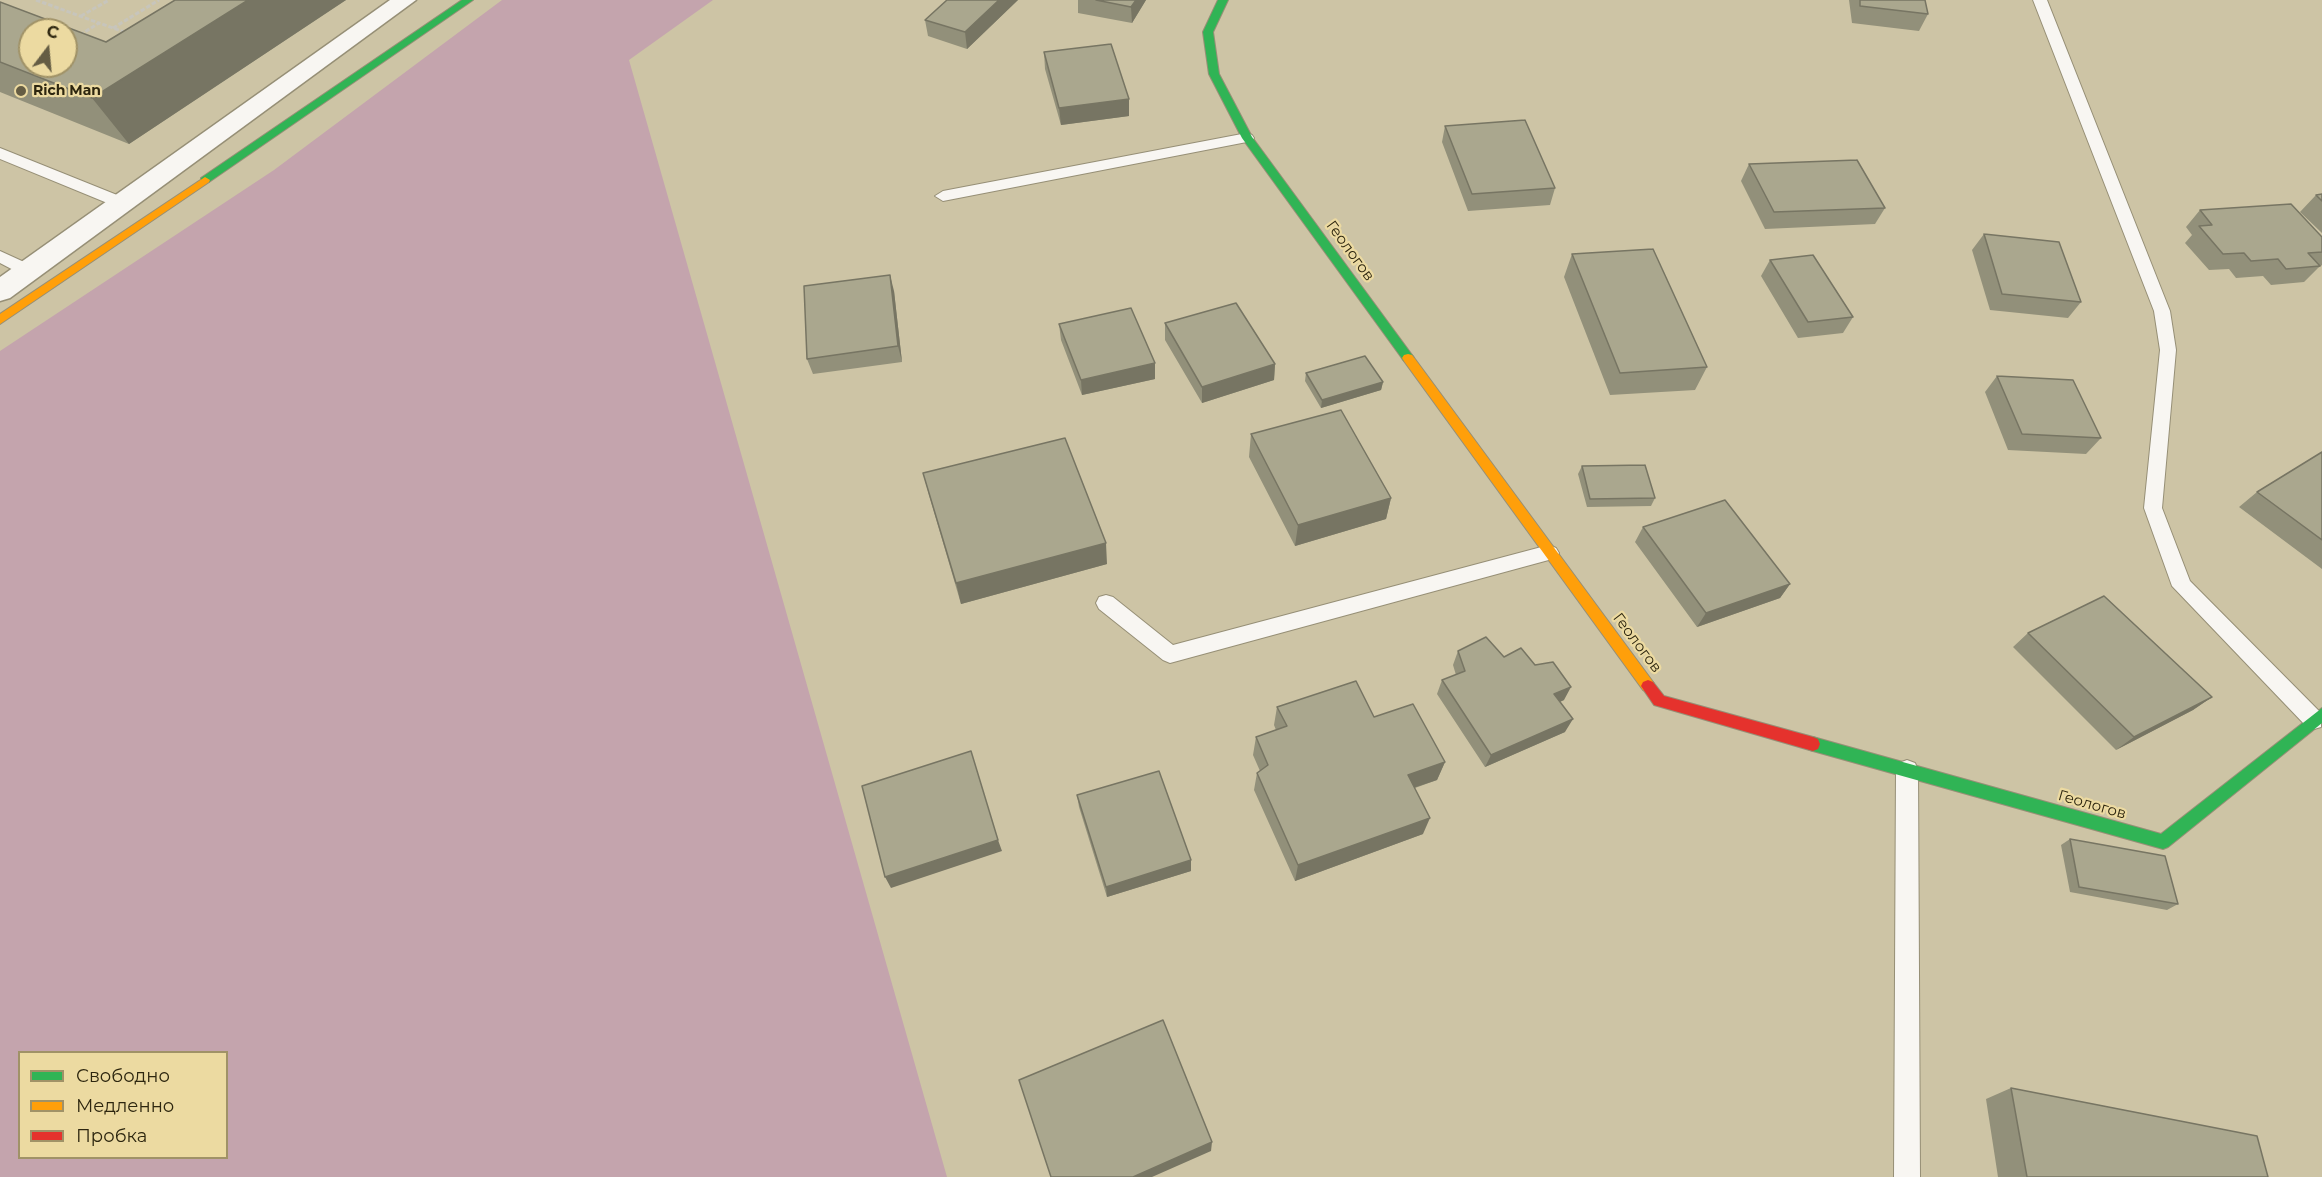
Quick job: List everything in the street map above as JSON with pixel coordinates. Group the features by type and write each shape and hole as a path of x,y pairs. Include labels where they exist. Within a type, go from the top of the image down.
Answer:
{"street":[{"path":"0,291 405,0"},
{"path":"0,320 468,0"},
{"name":"Геологов","path":"1222,0 1208,32 1214,74 1247,138 1659,701 2163,842 2318,717"}],"lane":[{"path":"2040,0 2162,311 2168,350 2153,508 2182,586 2318,717"},
{"path":"943,196 1247,138"},
{"path":"0,153 122,203"},
{"path":"0,256 29,271"},
{"path":"1106,603 1170,654 1549,553"},
{"path":"1907,770 1907,1177"}],"path":[{"path":"36,0 132,35"},
{"path":"81,16 109,0"},
{"path":"112,28 159,0"},
{"path":"78,36 99,23"}],"shaded area":[{"path":"502,0 713,0 629,60 947,1177 0,1177 0,351 274,170"}],"building":[{"path":"175,0 248,0 92,98 41,78 78,78 78,31 106,42"},
{"path":"947,0 999,0 965,32 925,20"},
{"path":"1096,0 1136,0 1131,7"},
{"path":"1860,0 1925,0 1928,14 1860,6"},
{"path":"0,2 42,18 18,18 18,69 0,62"},
{"path":"1111,44 1129,99 1059,108 1044,52"},
{"path":"1525,120 1555,188 1472,194 1445,126"},
{"path":"1857,160 1885,208 1774,212 1749,164"},
{"path":"2291,204 2322,237 2322,252 2308,253 2320,266 2286,269 2278,259 2251,261 2244,253 2223,254 2199,226 2212,225 2200,210"},
{"path":"1984,234 2059,242 2081,302 2002,294"},
{"path":"1653,249 1707,367 1620,373 1572,254"},
{"path":"1813,255 1853,317 1808,322 1770,260"},
{"path":"890,275 898,346 807,359 804,286"},
{"path":"1236,303 1275,364 1202,387 1165,323"},
{"path":"1131,308 1155,363 1081,380 1059,324"},
{"path":"1365,356 1383,382 1322,400 1306,373"},
{"path":"1997,376 2073,380 2101,438 2022,434"},
{"path":"1341,410 1391,498 1298,525 1251,434"},
{"path":"1065,438 1106,543 956,583 923,473"},
{"path":"2322,452 2322,540 2257,492"},
{"path":"1645,465 1655,498 1590,499 1582,466"},
{"path":"1725,500 1790,584 1706,613 1643,527"},
{"path":"2104,596 2212,697 2134,737 2028,633"},
{"path":"1486,637 1504,657 1521,648 1535,665 1553,662 1571,687 1554,694 1573,719 1491,755 1442,680 1465,671 1458,651"},
{"path":"1356,681 1374,717 1413,704 1445,762 1408,775 1430,818 1298,865 1257,773 1268,765 1256,737 1287,726 1277,707"},
{"path":"971,751 998,840 885,877 862,786"},
{"path":"1159,771 1191,860 1106,887 1077,795"},
{"path":"2070,839 2165,856 2178,904 2079,887"},
{"path":"1163,1020 1212,1142 1133,1177 1051,1177 1019,1080"},
{"path":"2011,1088 2257,1136 2268,1177 2027,1177"}],"traffic: fast":[{"path":"205,180 468,0"},
{"path":"1223,0 1208,32 1214,74 1247,138 1408,358"},
{"path":"1813,744 2163,842 2322,714"}],"traffic: slow":[{"path":"0,320 205,180"},
{"path":"1408,358 1648,686"}],"traffic: jam":[{"path":"1648,686 1659,701 1813,744"}],"place":[{"name":"Rich Man","path":"21,91"}]}
